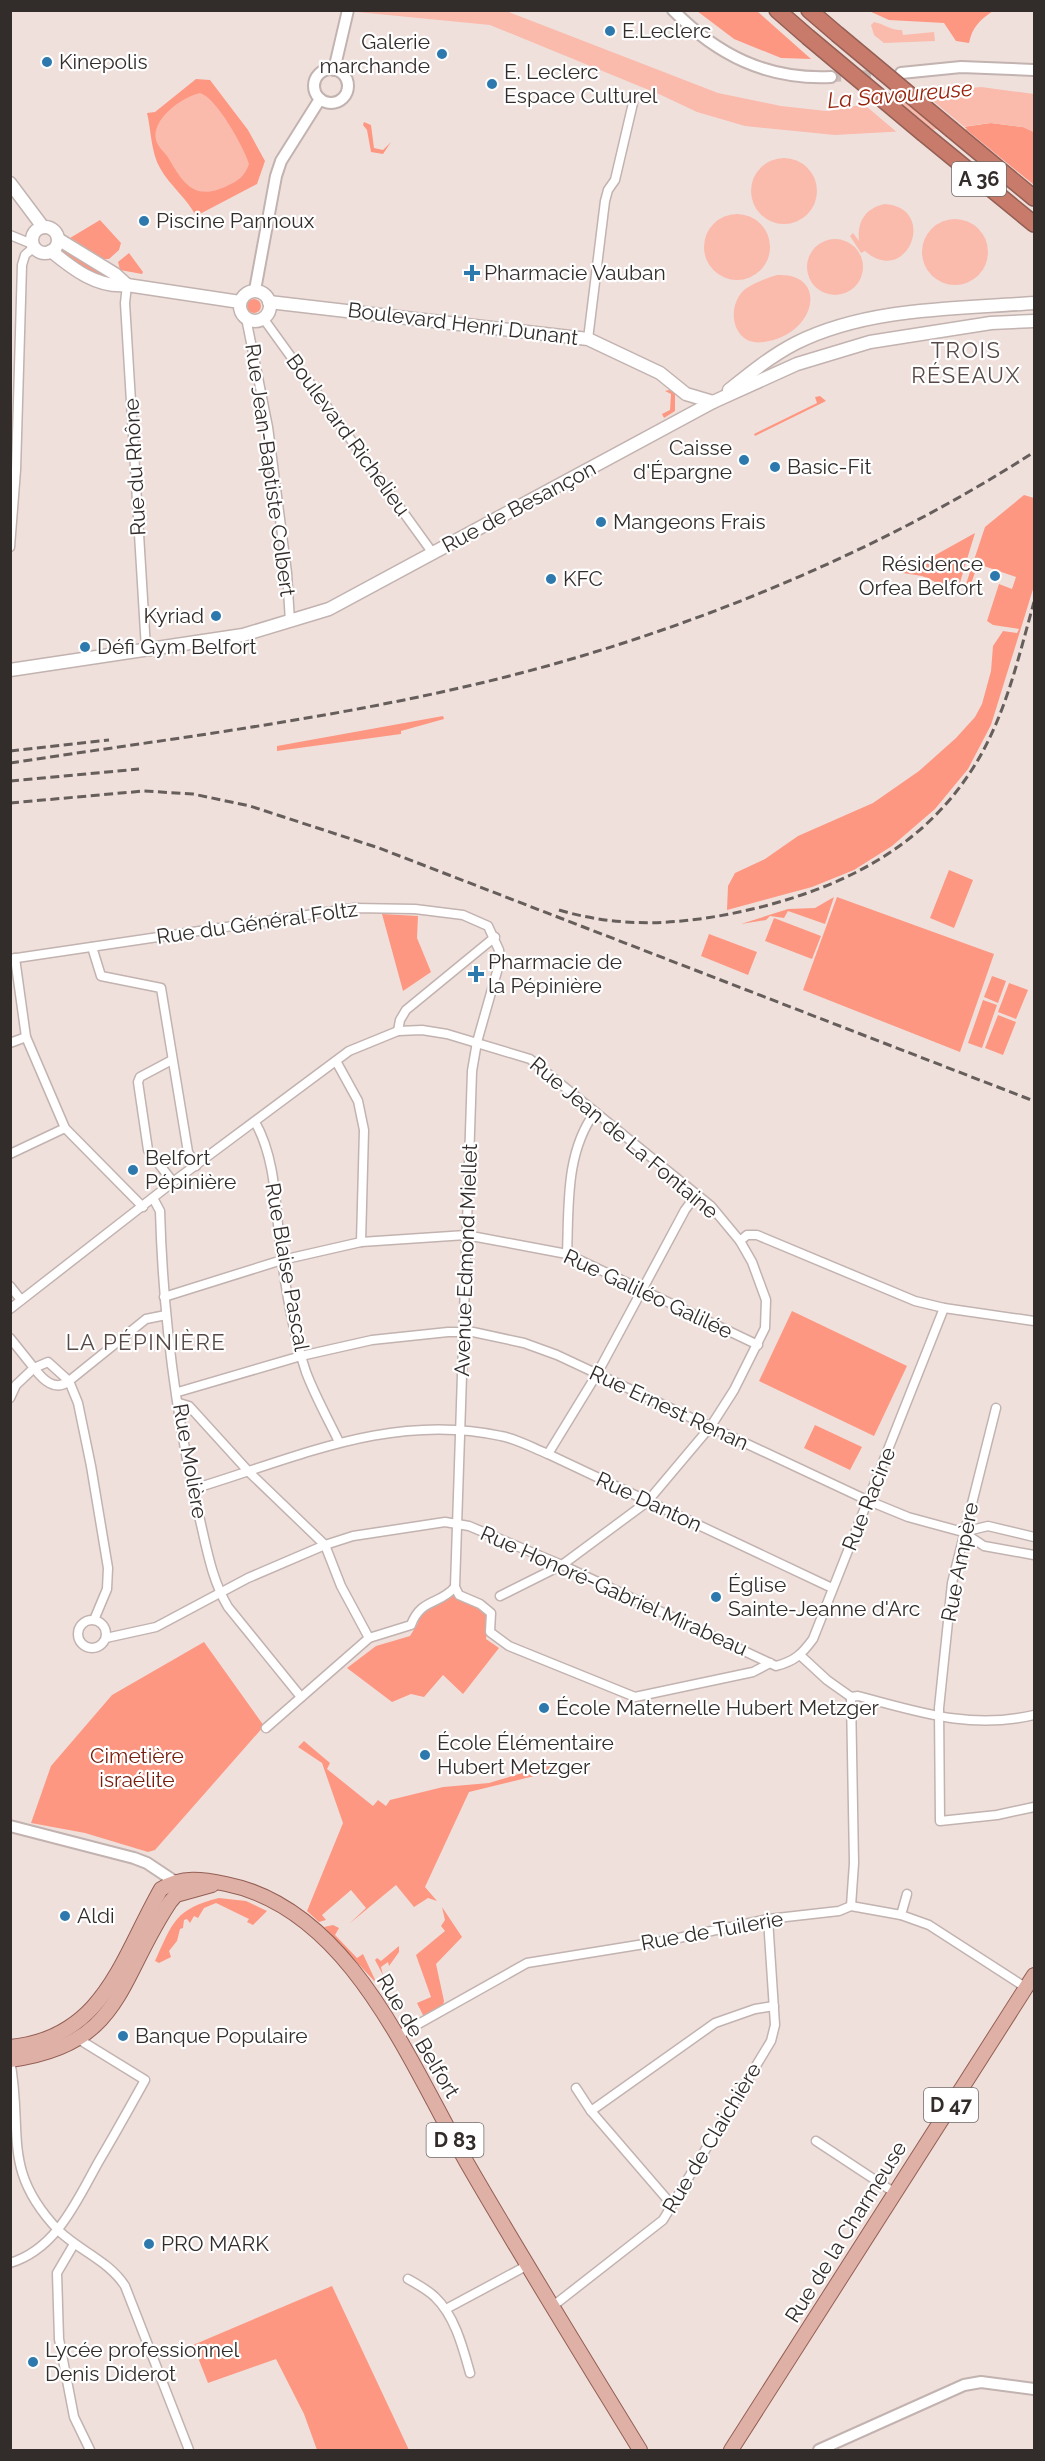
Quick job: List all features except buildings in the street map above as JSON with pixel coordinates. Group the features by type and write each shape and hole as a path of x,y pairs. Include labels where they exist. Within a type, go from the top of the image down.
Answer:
{"highway":[{"name":"A 36","path":"777,10 1035,224"},
{"name":"A 36","path":"809,10 1035,198"}],"main road":[{"path":"10,183 43,227 53,230 55,245 92,278 110,286 127,285 240,302"},
{"path":"43,227 33,235 33,245 44,253 55,245"},
{"path":"255,290 264,294 269,302 269,311 263,318 255,321 246,318 240,311 240,302 245,293 255,290"},
{"name":"Boulevard Henri Dunant","path":"269,302 588,339 660,373 686,394 713,402"},
{"path":"713,402 759,365 797,343 831,330 889,315 1035,303"},
{"path":"713,402 797,364 870,342 991,323 1035,321"},
{"path":"683,420 687,411 686,394"},
{"name":"Rue de Besançon","path":"10,670 243,635 329,609 713,402"},
{"name":"D 83","path":"160,1889 174,1881 191,1879 220,1883"},
{"path":"11,2060 42,2056 80,2040 100,2021 119,1996 159,1920 176,1895 220,1883"},
{"name":"Rue de Belfort","path":"220,1883 263,1896 293,1912 357,1975 397,2036 528,2265 640,2451"},
{"path":"10,2047 31,2045 63,2031 74,2026 92,2011 107,1990 160,1889"},
{"name":"Rue de la Charmeuse","path":"730,2451 1025,1987 1035,1975"}],"street":[{"path":"673,10 705,41 747,65 794,77 831,78"},
{"path":"334,70 348,14"},
{"path":"901,73 996,67 1035,70"},
{"path":"334,70 346,79 346,93 335,103 320,99 314,87 316,78 324,71 334,70"},
{"path":"255,290 273,190 281,161 320,99"},
{"path":"588,339 605,201 615,180 633,103"},
{"path":"10,235 33,245 25,255 22,265 16,470 10,547"},
{"name":"Rue du Rhône","path":"127,285 125,303 146,649"},
{"name":"Rue Jean-Baptiste Colbert","path":"246,318 268,427 287,573 290,622"},
{"name":"Boulevard Richelieu","path":"263,318 432,552"},
{"name":"Rue du Général Foltz","path":"13,958 354,908 415,909 463,915 488,926 495,937"},
{"path":"10,1309 173,1182 336,1061 361,1045 398,1031 400,1020 406,1010 495,937"},
{"name":"Avenue Edmond Miellet","path":"455,1587 472,1071 477,1042 500,961 495,937"},
{"path":"92,946 101,976 161,988 188,1152 196,1166"},
{"path":"13,958 26,1037 65,1128 143,1207"},
{"name":"Rue Jean de La Fontaine","path":"398,1031 422,1030 477,1042 530,1059 711,1206 740,1241 766,1300 765,1328 735,1390 711,1426 647,1502 562,1565 500,1596"},
{"path":"10,1043 26,1037"},
{"path":"172,1060 140,1077 138,1083 148,1150 173,1182"},
{"path":"336,1061 358,1101 364,1130 362,1242"},
{"path":"567,1254 574,1157 584,1127 596,1112"},
{"name":"Rue Blaise Pascal","path":"255,1122 263,1136 269,1160 282,1260 301,1356 339,1442"},
{"path":"10,1154 65,1128"},
{"path":"548,1454 597,1374 685,1210 696,1195"},
{"name":"Rue Molière","path":"153,1198 160,1211 166,1316 193,1489 219,1593 301,1697"},
{"name":"Rue Galiléo Galilée","path":"164,1297 282,1260 362,1242 466,1235 567,1254 758,1345"},
{"path":"740,1241 747,1235 757,1235 872,1285 944,1308 1035,1321"},
{"path":"10,1286 21,1300"},
{"name":"Rue Racine","path":"801,1656 813,1639 944,1308"},
{"path":"10,1338 42,1380 54,1386 63,1385 146,1319 166,1316"},
{"name":"Rue Ernest Renan","path":"177,1392 301,1356 372,1340 464,1332 524,1343 711,1426 868,1501 908,1517 963,1532"},
{"path":"10,1398 16,1385 34,1368 48,1362 69,1381 78,1403 92,1466 108,1568 107,1589 94,1620"},
{"path":"179,1403 189,1406 249,1472 325,1545 341,1586 369,1638"},
{"name":"Rue Ampère","path":"996,1408 952,1583 939,1718 940,1821 997,1815 1035,1807"},
{"name":"Rue Danton","path":"193,1489 339,1442 386,1431 461,1429 504,1436 548,1454 832,1588"},
{"path":"106,1638 106,1630 102,1624 94,1620 86,1621 80,1627 80,1641 93,1648 106,1638 156,1627 219,1593 325,1545 353,1536 445,1522 457,1523"},
{"name":"Rue Honoré-Gabriel Mirabeau","path":"457,1523 470,1526 562,1565 770,1663"},
{"path":"963,1532 987,1527 1035,1537"},
{"path":"963,1532 984,1546 1035,1555"},
{"path":"266,1728 369,1638 411,1625 418,1610 427,1603 447,1596 455,1587 459,1595 480,1604 491,1613 490,1632 508,1646 634,1697 753,1672 770,1663 777,1666 801,1656 827,1680 851,1697 858,1696 939,1718 992,1720 1035,1715"},
{"path":"851,1697 854,1863 851,1906"},
{"path":"10,1826 148,1864 174,1881 176,1895 160,1889 148,1864"},
{"path":"901,1915 908,1894"},
{"name":"Rue de Tuilerie","path":"397,2036 528,1963 669,1940 768,1919 839,1911 851,1906 901,1915 929,1925 1025,1987"},
{"name":"Rue de Claichière","path":"553,2306 663,2220 771,2041 775,2025 768,1919"},
{"path":"591,2111 715,2023 755,2009 774,2006"},
{"path":"10,2263 33,2253 58,2230 145,2080 80,2040"},
{"path":"11,2060 14,2083 12,2149 21,2180 34,2204 58,2230 74,2244 113,2270 125,2286 189,2451"},
{"path":"576,2088 591,2111 672,2205"},
{"path":"816,2141 896,2193"},
{"path":"74,2244 57,2273 59,2339 74,2417 90,2451"},
{"path":"446,2309 528,2265"},
{"path":"408,2279 434,2296 446,2309 462,2345 470,2373"},
{"path":"819,2451 964,2385 981,2382 1035,2389"}],"green space":[{"path":"697,11 757,11 811,59 781,58 734,39"},
{"path":"869,11 993,11 977,24 969,43 956,41 944,23 889,20"},
{"path":"196,79 210,80 248,130 265,161 257,184 196,216 157,162 147,113 155,112"},
{"path":"364,122 371,125 374,148 383,150 391,142 383,154 371,152"},
{"path":"991,123 1023,127 1034,132 1034,185 963,127"},
{"path":"100,220 121,243 119,250 109,259 104,259 70,238"},
{"path":"62,246 86,264 117,279 116,284 83,269 59,250"},
{"path":"129,253 143,272 142,274 120,270 118,262"},
{"path":"254,299 259,301 261,306 259,311 254,313 249,311 247,306 249,301"},
{"path":"665,391 675,393 675,411 664,418 662,414 670,410 671,394"},
{"path":"820,396 826,401 755,436 754,434 817,403 815,397"},
{"path":"1024,495 1034,498 1034,586 991,725 968,769 935,809 892,846 854,870 812,887 727,910 728,886 735,873 765,859 798,836 873,803 919,771 956,738 975,717 982,704 991,671 993,646 1003,631 1017,633 1019,629 993,625 987,621 999,584 1012,589 1016,577 978,564 967,595 963,593 985,527"},
{"path":"975,533 958,589 951,589 922,576 903,573"},
{"path":"443,716 444,719 401,731 401,734 277,751 277,746"},
{"path":"949,870 973,880 954,928 930,918"},
{"path":"834,897 825,924 788,911 784,918 770,916 766,920 741,924 788,909 815,908"},
{"path":"837,897 994,954 960,1052 803,990"},
{"path":"382,914 418,916 417,938 431,972 403,991"},
{"path":"774,918 821,936 812,959 765,941"},
{"path":"709,934 757,952 748,975 701,956"},
{"path":"992,976 1006,981 998,1003 984,997"},
{"path":"1009,983 1028,990 1016,1019 998,1012"},
{"path":"983,1000 997,1005 982,1048 968,1043"},
{"path":"998,1015 1016,1022 1003,1055 985,1048"},
{"path":"792,1311 907,1366 874,1436 759,1381"},
{"path":"815,1425 862,1447 850,1470 804,1448"},
{"path":"454,1594 458,1600 486,1612 489,1621 486,1639 499,1648 463,1694 443,1675 424,1697 411,1694 392,1702 347,1668 376,1646 410,1636 418,1623 419,1613"},
{"name":"Cimetière israélite","path":"204,1642 264,1726 155,1850 148,1852 85,1833 31,1823 51,1766 112,1695"},
{"path":"304,1741 330,1763 327,1769 373,1806 378,1800 386,1806 390,1800 443,1787 489,1783 552,1764 559,1770 469,1792 425,1887 437,1901 428,1898 414,1907 396,1885 349,1924 366,1908 351,1890 322,1915 326,1920 319,1922 307,1911 343,1823 322,1763 298,1747"},
{"path":"219,1898 246,1901 267,1911 253,1925 247,1922 249,1919 216,1903 204,1908 198,1918 194,1916 190,1923 187,1919 184,1920 177,1941 169,1951 171,1957 159,1963 155,1961 166,1936 184,1912 204,1902"},
{"path":"442,1907 462,1937 436,1964 444,2001 443,2006 424,2017 417,2003 431,1997 416,1955 445,1931 441,1926 445,1920"},
{"path":"333,1925 339,1928 335,1935 357,1958 363,1954 377,1984 324,1927"},
{"path":"399,1946 399,1952 389,1966 388,1962 381,1967 383,1975 375,1960 377,1958 381,1961"},
{"path":"332,2286 409,2450 317,2450 304,2414 276,2359 208,2383 193,2345"}],"shaded area":[{"name":"La Savoureuse","path":"347,11 506,11 718,93 781,106 826,111 941,91 981,87 1034,94 1034,132 1023,127 991,123 943,129 835,135 745,126 697,112 490,25"},
{"path":"874,22 902,30 903,35 934,32 935,41 884,43 874,35 871,25"},
{"path":"200,93 222,113 249,164 243,175 235,182 207,192 192,188 186,183 156,140 158,124 169,110 185,99"},
{"path":"784,158 797,160 812,173 817,191 815,204 802,219 784,224 771,222 756,209 751,191 753,178 766,163"},
{"path":"885,204 901,209 911,218 913,230 911,243 904,253 893,260 880,260 865,251 861,253 850,236 853,233 859,241 859,228 867,212"},
{"path":"737,214 750,216 765,229 770,247 768,260 755,275 737,280 724,278 709,265 704,247 706,234 719,219"},
{"path":"955,219 968,222 978,229 985,239 988,252 985,265 978,275 968,282 955,285 942,282 932,275 925,265 922,252 925,239 932,229 942,222"},
{"path":"835,239 846,241 855,247 861,256 863,267 861,278 855,287 846,293 835,295 824,293 815,287 809,278 807,267 809,256 815,247 824,241"},
{"path":"777,275 794,277 804,283 810,293 810,305 805,317 796,328 782,337 764,342 746,339 739,333 734,317 734,308 738,299 750,286"}],"pier":[{"path":"921,91 967,129 941,131 897,95"},
{"path":"892,96 936,132 899,134 860,101"}],"tunnel":[{"path":"831,77 887,74"}],"railway":[{"path":"10,763 247,728 364,708 481,683 624,643 768,590 838,559 906,526 1034,452"},
{"path":"559,910 584,916 633,922 707,918 789,899 851,875 879,859 906,841 931,820 953,796 973,768 1002,709 1034,602"},
{"path":"10,751 109,740"},
{"path":"10,781 139,769"},
{"path":"10,803 144,791 193,794 250,806 379,848 1034,1101"}],"place":[{"name":"E.Leclerc","path":"610,31"},
{"name":"Galerie marchande","path":"442,54"},
{"name":"Kinepolis","path":"47,62"},
{"name":"E. Leclerc Espace Culturel","path":"492,84"},
{"name":"Piscine Pannoux","path":"144,221"},
{"name":"Pharmacie Vauban","path":"472,273"},
{"name":"Caisse d'Épargne","path":"744,460"},
{"name":"Basic-Fit","path":"775,467"},
{"name":"Mangeons Frais","path":"601,522"},
{"name":"Résidence Orfea Belfort","path":"995,576"},
{"name":"KFC","path":"551,579"},
{"name":"Kyriad","path":"216,616"},
{"name":"Défi Gym Belfort","path":"85,647"},
{"name":"Pharmacie de la Pépinière","path":"476,974"},
{"name":"Belfort Pépinière","path":"133,1170"},
{"name":"Église Sainte-Jeanne d'Arc","path":"716,1597"},
{"name":"École Maternelle Hubert Metzger","path":"544,1708"},
{"name":"École Élémentaire Hubert Metzger","path":"425,1755"},
{"name":"Aldi","path":"65,1916"},
{"name":"Banque Populaire","path":"123,2036"},
{"name":"PRO MARK","path":"149,2244"},
{"name":"Lycée professionnel Denis Diderot","path":"33,2362"}],"district":[{"name":"TROIS RÉSEAUX","path":"966,362"},
{"name":"LA PÉPINIÈRE","path":"146,1342"}]}
